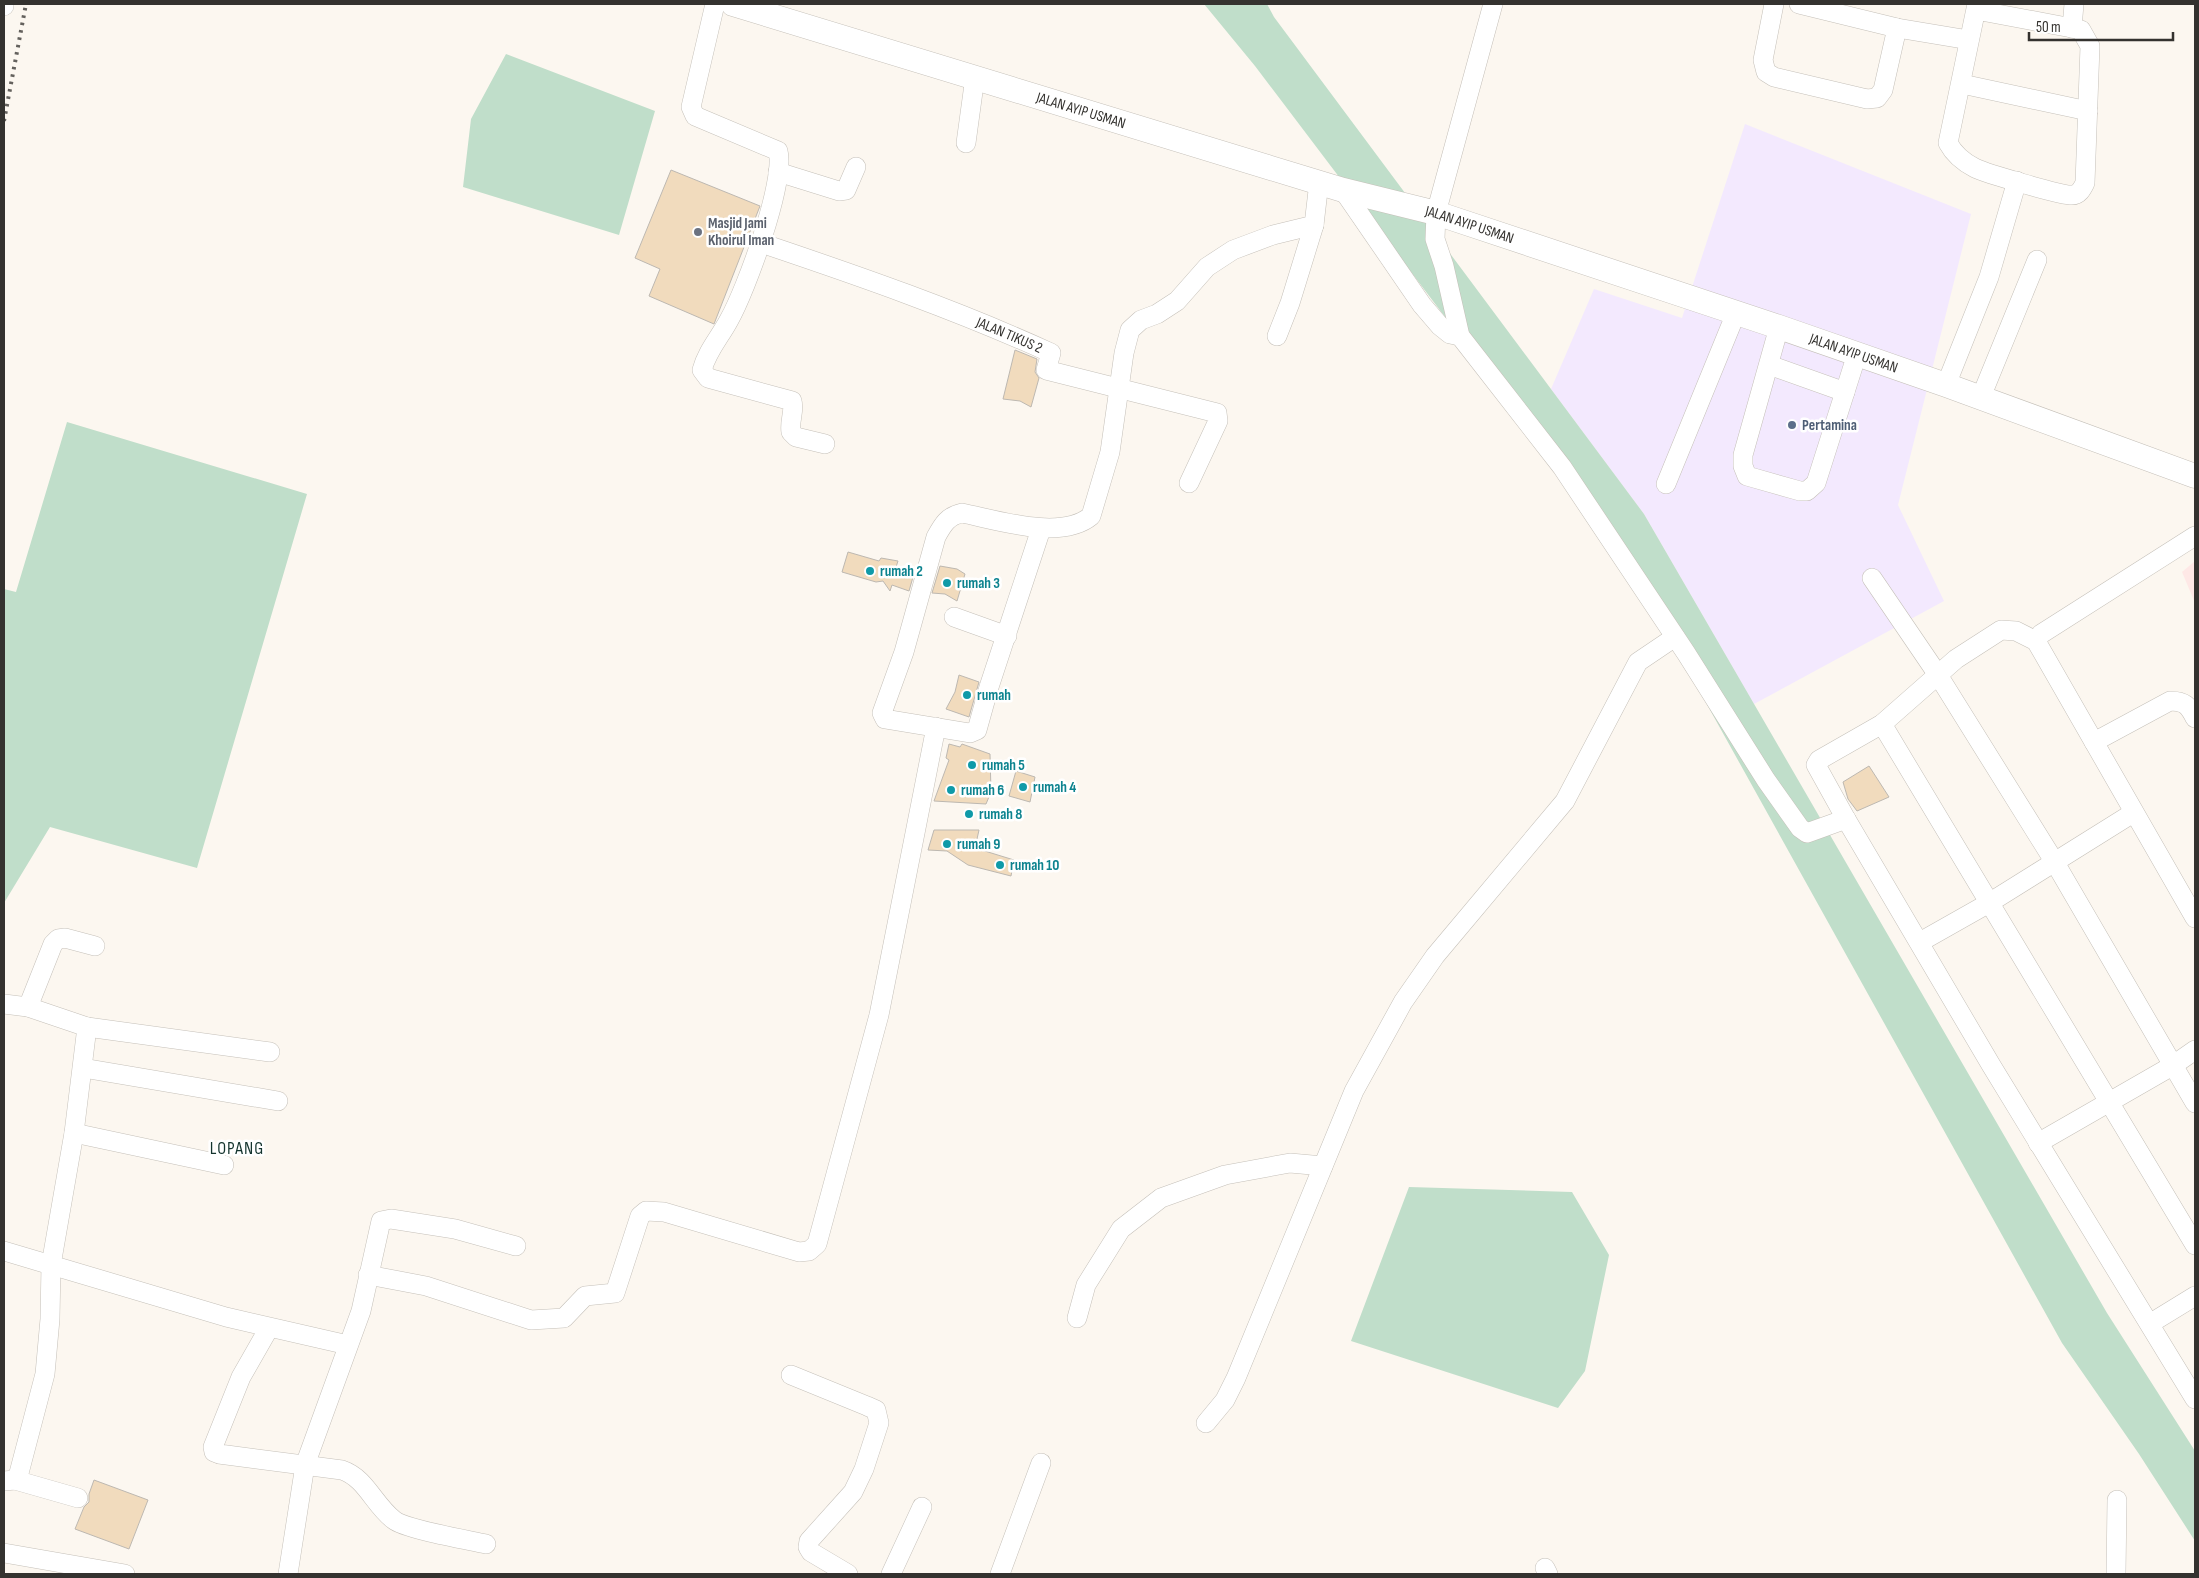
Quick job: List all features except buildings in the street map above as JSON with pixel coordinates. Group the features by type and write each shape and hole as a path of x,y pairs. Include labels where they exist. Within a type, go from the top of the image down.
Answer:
{"main road":[{"name":"JALAN AYIP USMAN","path":"733,4 1343,190 1436,214 1946,384 2195,476"}],"street":[{"path":"715,4 691,107 695,116 778,151 780,161 762,242 730,318 705,359 702,370 708,378 792,400 794,408 790,432 796,437 825,444"},
{"path":"1493,4 1436,214 1435,239 1444,266 1460,336 1562,467 1675,637 1766,780 1800,828 1807,833 1846,819"},
{"path":"1774,4 1763,60 1766,72 1774,77 1867,99 1877,98 1883,90 1897,28"},
{"path":"1799,4 1897,28 1969,40"},
{"path":"2072,28 2074,4"},
{"path":"1976,7 2072,28 2081,30 2090,46 2086,184 2081,191 2072,195 2017,181 1976,168 1954,154 1948,143 1962,84 1976,7"},
{"path":"966,143 974,77"},
{"path":"1962,84 2088,111"},
{"path":"778,172 839,191 846,190 850,185 856,167"},
{"path":"1946,384 1989,277 2017,181"},
{"path":"1277,336 1290,302 1314,225 1319,182"},
{"path":"1343,190 1422,305 1440,326 1450,334 1460,336"},
{"path":"1041,529 989,686 977,730 970,733 885,719 882,713 904,652 936,537 944,522 953,515 962,513 1041,529 1078,524 1092,516 1110,452 1130,330 1141,320 1157,314 1177,301 1207,267 1233,250 1273,234 1314,225"},
{"name":"JALAN TIKUS 2","path":"762,242 965,316 1051,353 1046,370 1119,389"},
{"path":"1981,397 2037,260"},
{"path":"1666,484 1736,313"},
{"path":"1779,327 1743,455 1743,466 1747,476 1800,492 1812,488 1816,482 1857,354"},
{"path":"1768,365 1845,392"},
{"path":"1119,389 1217,413 1218,421 1189,484"},
{"path":"2036,640 2041,634 2195,536"},
{"path":"1872,578 1938,675 2054,861 2195,1103"},
{"path":"954,617 1006,636"},
{"path":"2195,918 2133,813 2036,640 2016,631 2001,630 1956,659 1882,724 1819,760 1816,765 2038,1143 2151,1323 2195,1399"},
{"path":"1206,1423 1225,1400 1236,1378 1354,1091 1417,979 1565,801 1638,662 1675,637"},
{"path":"2094,742 2170,700 2188,705 2195,718"},
{"path":"1882,724 2110,1100 2195,1245"},
{"path":"368,1275 426,1286 531,1320 550,1320 564,1318 585,1296 615,1293 640,1216 646,1211 664,1212 799,1252 809,1252 817,1244 879,1015 936,727"},
{"path":"1920,942 1989,903 2133,813"},
{"path":"28,1007 53,944 58,939 65,938 95,946"},
{"path":"4,1004 28,1007 87,1027 270,1052"},
{"path":"78,1498 10,1481 24,1459 45,1374 50,1319 50,1265 74,1133 87,1027"},
{"path":"2038,1143 2172,1066 2195,1050"},
{"path":"82,1068 278,1101"},
{"path":"74,1133 224,1165"},
{"path":"1077,1318 1086,1285 1121,1230 1160,1198 1234,1173 1290,1163 1324,1166"},
{"path":"288,1574 305,1465 361,1311 381,1221 391,1219 455,1229 516,1246"},
{"path":"4,1251 269,1328 348,1345"},
{"path":"2151,1323 2195,1296"},
{"path":"269,1328 241,1377 213,1447 214,1452 351,1473 395,1522 486,1544"},
{"path":"791,1375 876,1410 878,1415 877,1433 852,1492 809,1541 808,1547 811,1552 848,1574"},
{"path":"1000,1574 1041,1463"},
{"path":"2116,1574 2117,1500"},
{"path":"891,1574 922,1507"},
{"path":"4,1553 126,1574"}],"shaded area":[{"path":"1745,124 1971,214 1898,505 1944,601 1754,704 1644,514 1551,389 1594,289 1682,318"},
{"path":"2195,561 2195,603 2182,572"}],"green space":[{"path":"1204,4 1267,4 1274,17 1644,514 2107,1313 2195,1451 2195,1541 2139,1454 2062,1343 1620,548 1255,66"},
{"path":"506,54 655,111 619,235 463,187 471,119"},
{"path":"67,422 307,494 197,868 50,827 4,903 4,589 16,592"},
{"path":"1409,1187 1572,1192 1609,1255 1585,1371 1558,1408 1351,1341"}],"railway":[{"path":"4,121 26,4"}],"place":[{"name":"Masjid Jami Khoirul Iman","path":"698,232"},
{"name":"Pertamina","path":"1792,425"},
{"name":"rumah 2","path":"870,571"},
{"name":"rumah 3","path":"947,583"},
{"name":"rumah","path":"967,695"},
{"name":"rumah 5","path":"972,765"},
{"name":"rumah 4","path":"1023,787"},
{"name":"rumah 6","path":"951,790"},
{"name":"rumah 8","path":"969,814"},
{"name":"rumah 9","path":"947,844"},
{"name":"rumah 10","path":"1000,865"}],"district":[{"name":"LOPANG","path":"237,1148"}]}
